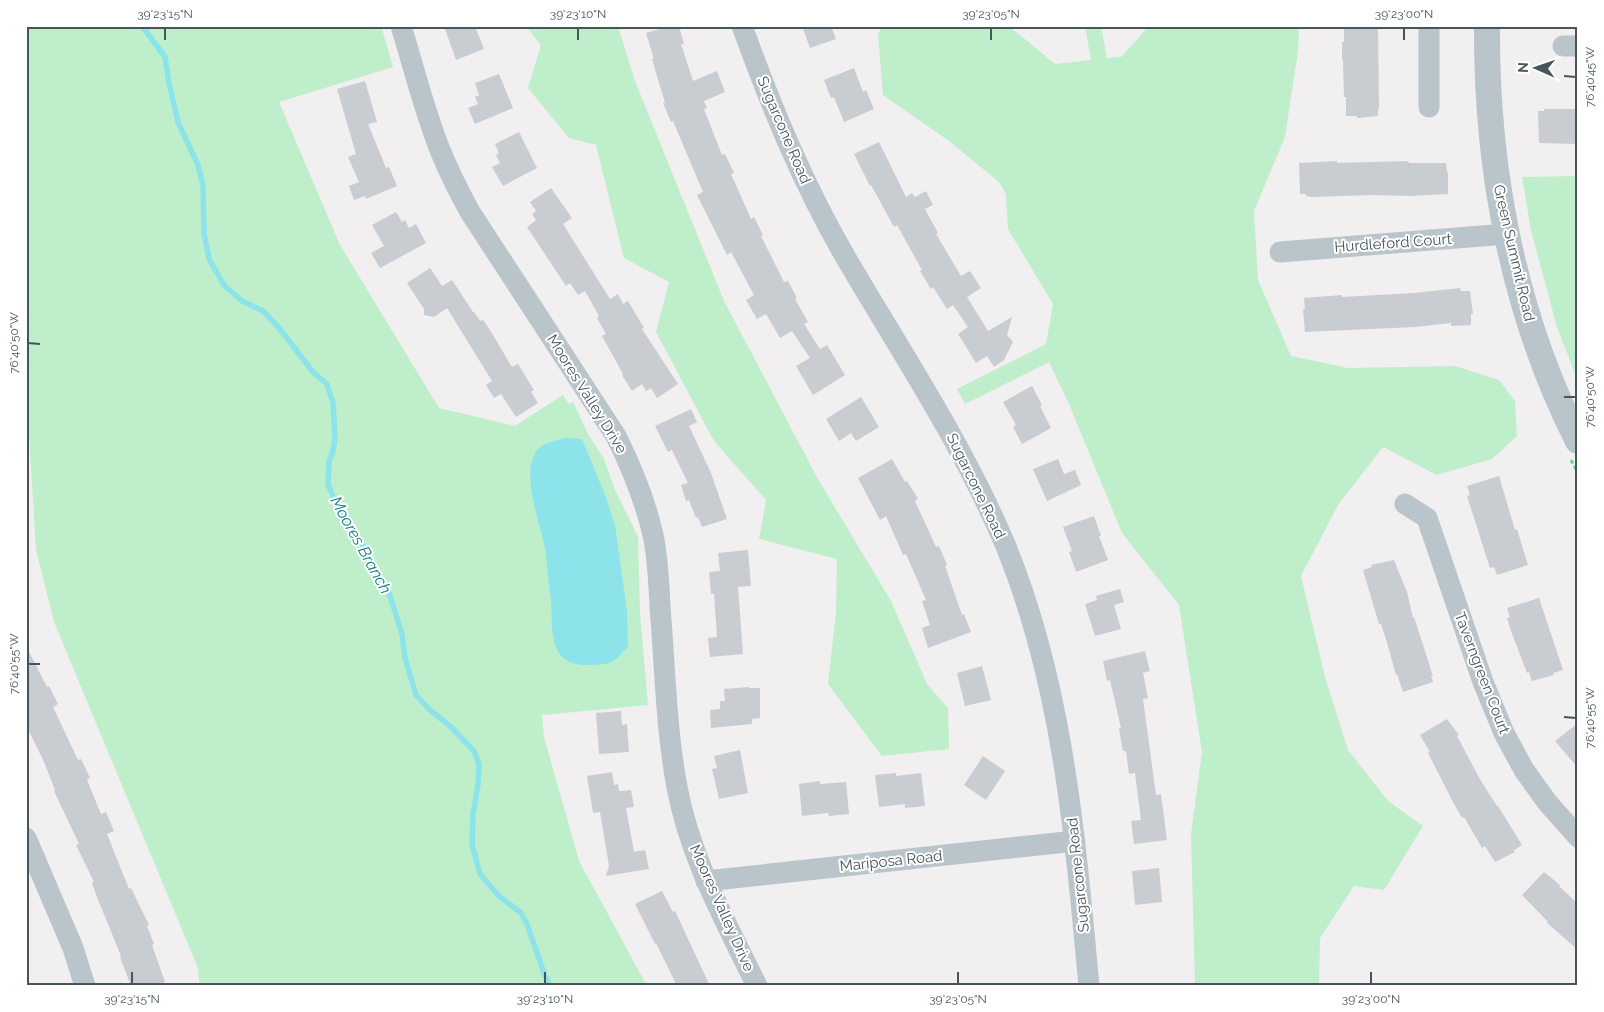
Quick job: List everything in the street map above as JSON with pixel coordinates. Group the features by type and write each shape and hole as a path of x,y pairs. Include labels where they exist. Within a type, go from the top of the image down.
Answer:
{"street":[{"name":"Moores Valley Drive","path":"401,26 439,149 470,212 616,436 636,479 653,536 672,750 676,785 682,813 706,881 758,986"},
{"name":"Sugarcone Road","path":"742,26 765,91 790,151 845,257 927,391 964,458 1005,544 1024,595 1055,706 1066,770 1089,986"},
{"path":"1429,26 1429,107"},
{"name":"Green Summit Road","path":"1487,26 1489,107 1496,174 1507,234 1520,292 1541,355 1567,420 1578,441"},
{"name":"Hurdleford Court","path":"1280,252 1507,234"},
{"name":"Taverngreen Court","path":"1405,504 1427,518 1483,682 1504,733 1524,770 1548,802 1575,829"},
{"path":"26,838 73,948 86,986"},
{"name":"Mariposa Road","path":"706,881 1075,841"}],"green space":[{"path":"26,26 381,26 393,67 279,102 340,245 439,408 515,426 563,395 569,404 573,402 588,434 604,459 615,490 638,537 640,613 648,705 542,715 544,737 579,861 647,986 200,986 198,968 54,622 36,550 28,416 26,411"},
{"path":"526,26 618,26 635,81 724,301 819,481 891,601 927,684 948,708 949,749 882,756 828,684 836,613 837,559 759,539 766,500 714,441 656,332 669,282 624,258 596,145 569,138 528,88 541,45"},
{"path":"882,26 1009,26 1055,64 1091,60 1085,26 1101,26 1107,58 1121,57 1149,26 1299,26 1298,51 1285,137 1254,211 1258,280 1291,356 1348,368 1455,366 1499,380 1515,401 1517,436 1492,459 1437,475 1383,447 1338,505 1301,576 1325,677 1348,750 1388,801 1423,826 1384,890 1354,886 1320,938 1319,986 1195,986 1191,834 1202,752 1179,605 1122,533 1069,404 1049,362 965,404 957,389 1046,344 1053,304 1008,229 1006,194 999,182 949,141 883,95 878,34"},
{"path":"1578,176 1578,381 1557,327 1531,230 1522,177"}],"water":[{"path":"565,438 582,439 615,525 627,611 628,647 614,661 604,664 584,665 572,663 558,651 554,642 546,554 531,489 530,476 531,464 535,453 548,443"}],"building":[{"path":"444,26 475,26 484,49 456,60"},
{"path":"670,26 679,26 684,44 681,44 693,81 717,71 725,92 704,101 707,108 704,109 722,155 725,154 734,173 731,174 751,219 754,217 763,235 761,236 784,282 788,281 797,298 795,299 808,322 804,324 820,349 827,345 845,375 813,395 796,366 810,358 792,331 780,338 766,314 757,319 746,300 754,295 731,252 727,255 697,195 703,192 673,121 671,122 663,103 665,103 646,33"},
{"path":"802,26 831,26 836,39 810,48"},
{"path":"1344,26 1378,26 1378,116 1357,118 1357,116 1346,116 1342,60"},
{"path":"854,68 863,92 866,90 874,109 844,122 834,97 831,98 824,80"},
{"path":"499,74 513,108 475,124 468,108 478,104 475,97 479,95 475,83"},
{"path":"365,81 377,122 368,124 386,168 389,167 397,186 366,199 365,196 354,200 349,186 359,182 348,157 356,154 337,89"},
{"path":"1544,109 1578,109 1577,144 1539,143 1538,111 1544,111"},
{"path":"519,132 537,168 503,186 492,167 500,163 496,155 499,153 495,144"},
{"path":"879,142 906,197 912,193 915,197 926,191 933,205 925,209 938,233 936,234 961,276 970,271 981,288 967,297 988,331 1012,317 1007,335 1013,342 1004,360 994,367 987,356 976,363 958,334 968,327 953,305 947,309 933,287 931,289 897,225 894,227 870,186 854,154"},
{"path":"1337,161 1337,163 1408,161 1409,163 1446,163 1448,194 1311,197 1306,196 1306,194 1300,194 1299,163"},
{"path":"551,188 572,218 563,224 610,299 618,294 623,304 628,301 644,328 642,329 678,384 657,398 651,388 646,391 642,384 632,391 602,336 606,334 597,318 599,316 585,291 578,295 570,283 566,286 527,227 536,220 532,214 536,211 530,202"},
{"path":"396,212 402,222 405,220 409,228 416,224 426,243 380,268 371,253 384,246 372,225"},
{"path":"430,268 442,286 452,280 473,312 480,321 483,320 490,330 512,367 518,364 534,390 531,392 538,403 516,417 501,394 494,398 486,385 492,381 447,308 434,317 424,315 424,309 407,283"},
{"path":"1460,288 1461,291 1470,291 1473,314 1471,314 1471,325 1451,326 1451,323 1415,327 1305,332 1304,298 1414,293"},
{"path":"1032,386 1051,428 1022,444 1013,427 1016,425 1003,402"},
{"path":"861,397 879,427 856,441 851,433 839,441 826,419"},
{"path":"691,409 697,422 689,426 711,473 727,519 702,527 698,517 696,518 689,500 686,501 681,485 688,483 672,450 668,452 655,426"},
{"path":"892,459 905,482 907,481 918,499 915,501 936,547 939,546 947,565 945,566 962,615 964,614 971,632 928,648 922,628 930,625 922,601 926,600 906,554 903,555 886,516 880,520 858,478"},
{"path":"1058,459 1064,474 1075,470 1081,485 1047,501 1033,469"},
{"path":"1499,476 1515,530 1517,529 1528,565 1497,575 1494,567 1490,568 1467,496 1470,495 1467,486"},
{"path":"1094,516 1108,560 1076,572 1069,552 1072,551 1063,527"},
{"path":"748,550 751,586 738,587 743,654 710,657 708,638 717,637 714,594 711,594 709,572 720,571 718,553"},
{"path":"1394,560 1407,592 1413,618 1433,676 1431,676 1433,682 1403,692 1381,624 1379,624 1363,570 1372,567 1371,565"},
{"path":"1120,589 1124,602 1114,605 1121,629 1095,636 1085,604 1097,600 1096,596"},
{"path":"1539,598 1563,670 1553,673 1554,675 1532,681 1529,672 1527,673 1511,631 1507,618 1510,617 1507,608"},
{"path":"26,646 58,704 53,707 78,760 81,759 90,778 87,780 101,814 106,812 114,831 107,834 129,889 131,888 149,925 147,926 154,944 152,945 165,982 157,986 131,986 92,883 94,882 76,845 79,844 26,725"},
{"path":"1145,651 1150,671 1143,673 1148,698 1143,699 1156,795 1161,794 1167,840 1134,844 1131,821 1141,820 1135,773 1129,774 1126,751 1123,751 1119,729 1121,728 1110,680 1107,681 1103,661"},
{"path":"982,666 991,700 965,706 957,673"},
{"path":"760,688 760,718 752,719 752,724 711,728 710,710 720,709 720,701 725,701 724,689"},
{"path":"621,711 622,725 627,724 629,752 599,754 596,713"},
{"path":"1447,719 1459,735 1457,736 1481,781 1522,845 1513,851 1515,852 1495,862 1485,846 1482,848 1464,817 1462,818 1420,735"},
{"path":"1578,723 1578,768 1555,741"},
{"path":"740,750 748,793 719,799 712,769 717,768 714,756"},
{"path":"983,756 1005,771 986,800 964,785"},
{"path":"612,772 614,785 618,784 619,791 631,790 634,807 626,808 634,852 645,850 649,869 606,876 609,866 600,812 593,813 587,776"},
{"path":"896,773 896,776 921,773 925,806 905,808 905,804 879,807 875,775"},
{"path":"820,781 820,784 846,782 849,814 829,816 828,813 802,816 799,784"},
{"path":"1159,868 1162,902 1135,905 1132,871"},
{"path":"1544,872 1578,904 1578,950 1547,923 1522,895"},
{"path":"662,891 673,912 675,911 710,986 677,986 655,944 635,904"}],"waterway":[{"name":"Moores Branch","path":"142,26 165,57 178,122 198,165 203,185 204,233 209,259 224,285 242,301 263,311 280,329 313,372 327,384 333,403 335,438 329,462 328,484 337,506 364,548 389,593 402,634 405,658 416,695 474,751 479,764 478,785 473,814 472,844 480,874 498,895 521,913 527,924 550,986"}]}
